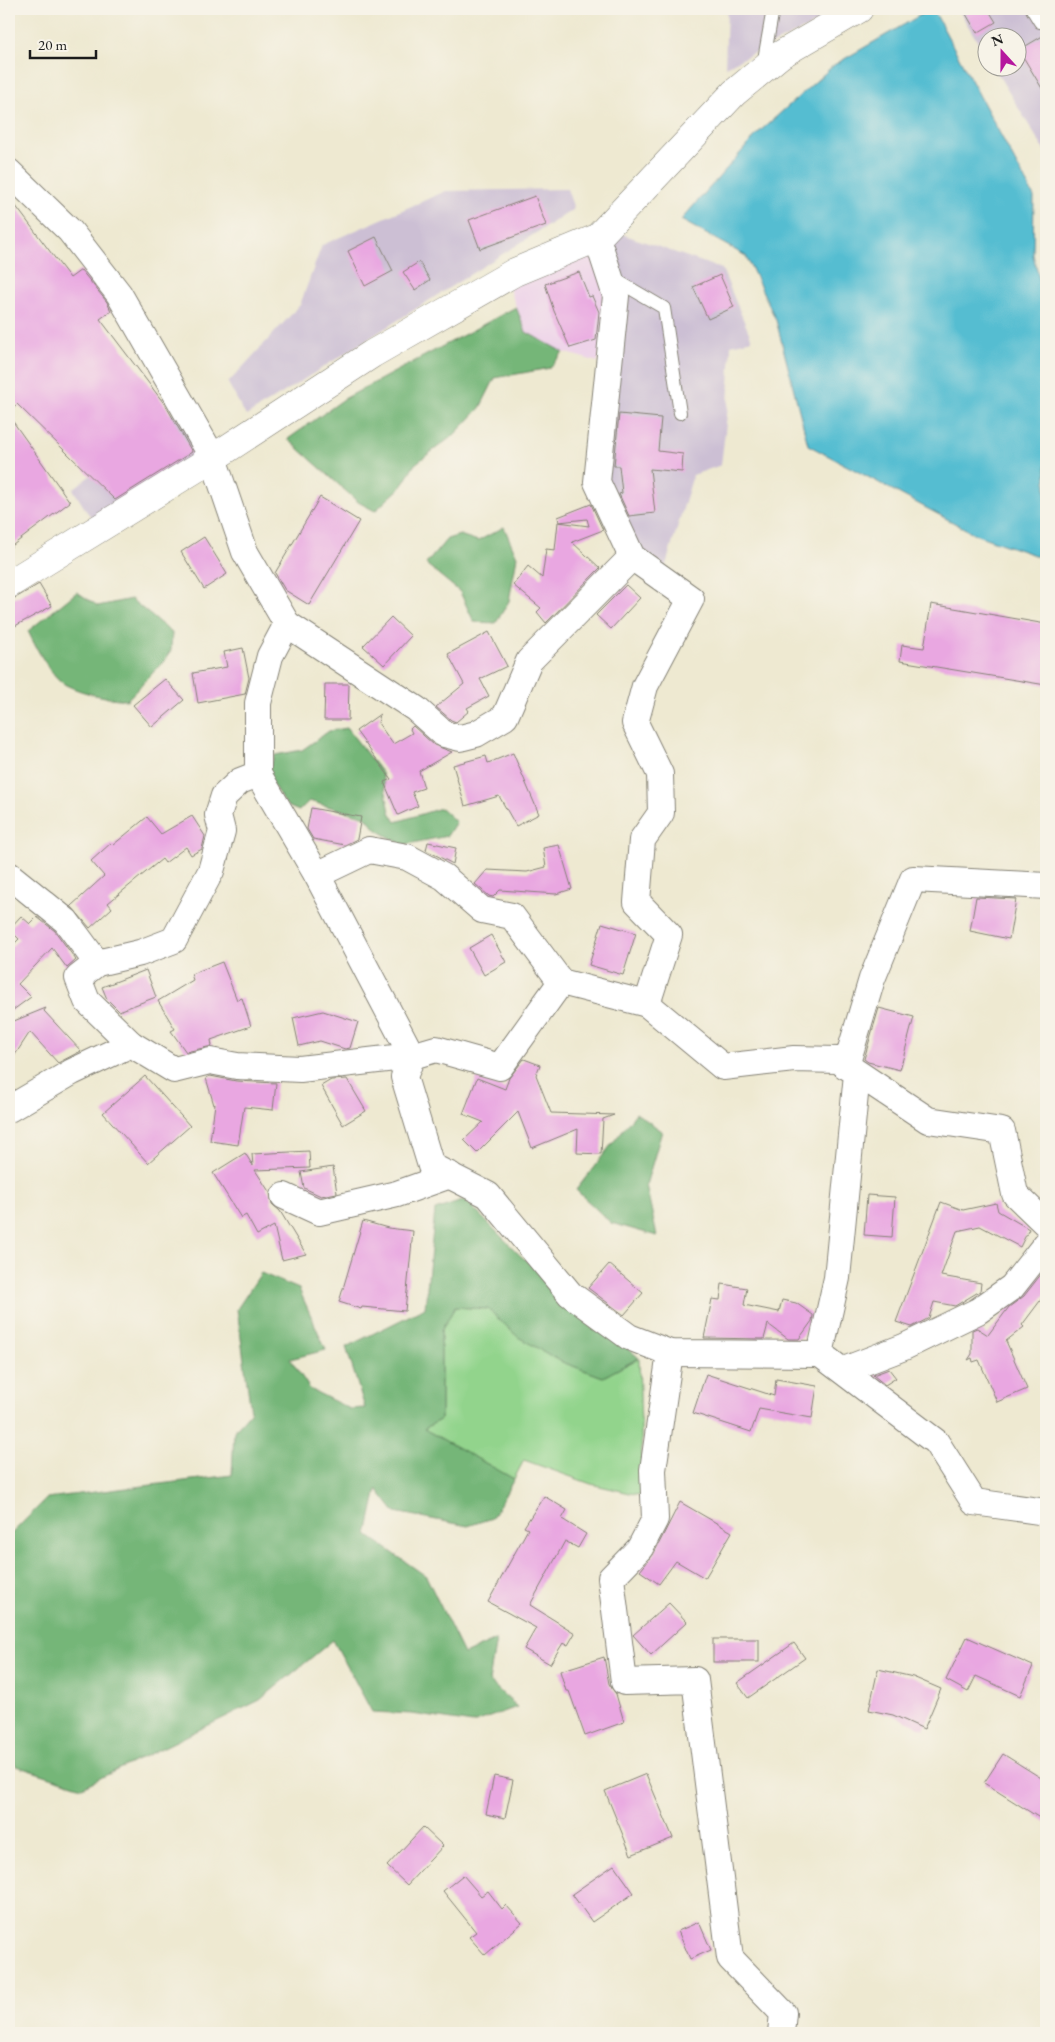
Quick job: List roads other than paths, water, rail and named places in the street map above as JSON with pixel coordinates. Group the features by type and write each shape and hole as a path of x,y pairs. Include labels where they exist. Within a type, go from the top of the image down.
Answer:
{"street":[{"path":"9,584 214,458 372,354 515,272 597,238 734,93 780,55 859,9"},
{"path":"9,172 70,230 119,294 214,458 245,552 287,624 416,709 444,734 460,738 476,734 505,717 529,661 632,557"},
{"path":"597,238 616,296 597,482 632,557 691,599 645,686 635,724 660,774 661,813 642,840 637,902 668,935 647,1004"},
{"path":"287,624 270,656 258,703 258,774 317,876 412,1056 404,1077 431,1166 488,1195 570,1294 629,1337 670,1353 820,1354 844,1370 936,1442 974,1502 1046,1512"},
{"path":"258,774 240,781 224,796 218,815 222,831 211,871 174,940 140,953 96,963 78,978 87,1001 131,1044 174,1070 210,1061 237,1066 300,1069 412,1056 436,1049 500,1067 561,982"},
{"path":"317,876 369,850 407,857 444,877 482,910 512,916 561,982 647,1004 723,1066 794,1059 838,1060 928,1120 1002,1131 1016,1194 1046,1224"},
{"path":"9,875 66,921 96,963"},
{"path":"820,1354 837,1278 852,1070 872,979 913,879 1046,886"},
{"path":"9,1109 72,1072 131,1044"},
{"path":"284,1196 319,1212 397,1194 450,1175"},
{"path":"844,1370 904,1347 978,1311 1012,1287 1046,1244"},
{"path":"670,1353 652,1470 655,1519 640,1548 611,1578 624,1682 694,1680 730,1958 783,2013 781,2033"}],"lane":[{"path":"762,70 773,9"},
{"path":"1032,9 1040,22"},
{"path":"609,275 664,308 680,413"}],"water":[{"path":"933,9 1034,197 1033,255 1046,305 1046,559 977,535 808,445 776,320 746,256 681,220 758,133 834,65"}]}
